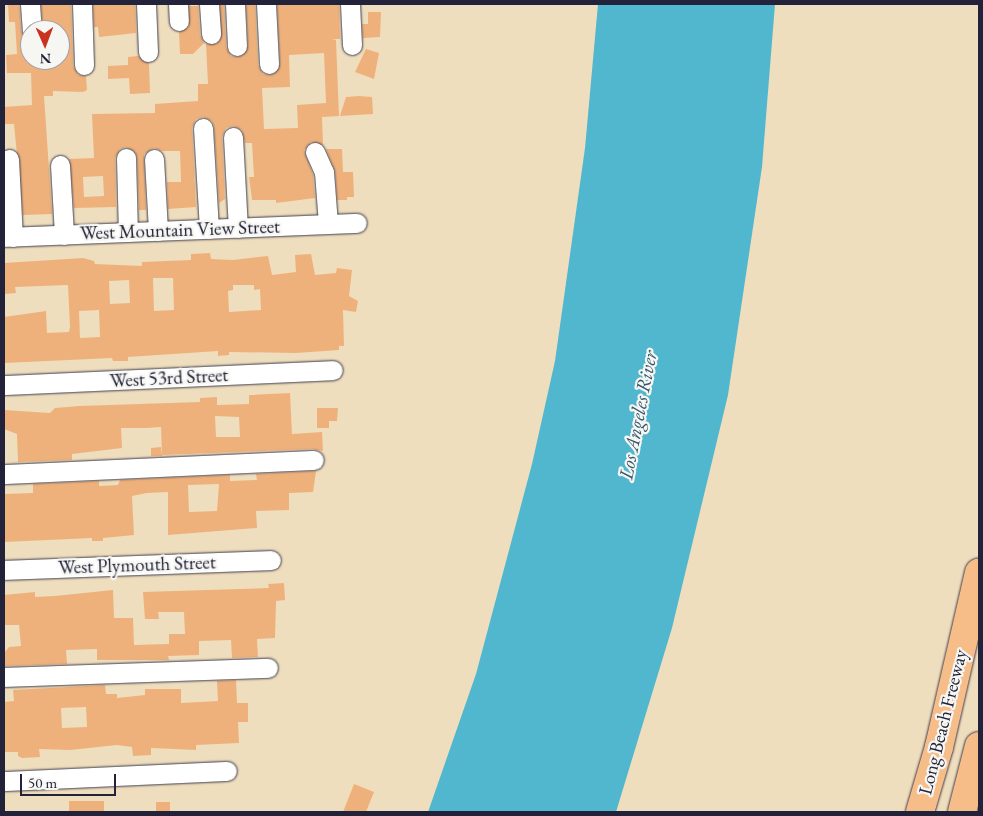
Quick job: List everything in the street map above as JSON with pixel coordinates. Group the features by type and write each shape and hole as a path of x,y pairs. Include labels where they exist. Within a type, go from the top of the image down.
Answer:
{"highway":[{"name":"Long Beach Freeway","path":"920,812 939,747 979,573"},
{"path":"962,812 979,746"}],"street":[{"path":"30,4 31,20"},
{"path":"82,4 84,66"},
{"path":"146,4 148,52"},
{"path":"209,4 211,34"},
{"path":"235,4 237,46"},
{"path":"266,4 269,64"},
{"path":"350,4 352,45"},
{"path":"203,128 209,229"},
{"path":"238,142 242,227"},
{"path":"316,152 324,172 328,224"},
{"path":"126,158 128,232"},
{"path":"8,237 9,159"},
{"path":"154,159 158,231"},
{"path":"60,165 64,235"},
{"name":"West Mountain View Street","path":"8,237 357,223"},
{"name":"West 53rd Street","path":"4,386 333,370"},
{"path":"4,474 314,460"},
{"name":"West Plymouth Street","path":"4,570 271,560"},
{"path":"4,677 268,668"},
{"path":"4,781 227,771"}],"water":[{"name":"Los Angeles River","path":"598,4 775,4 762,167 728,395 672,628 616,812 428,812 476,674 532,464 555,361 585,148"}],"building":[{"path":"8,4 19,4 20,70 70,70 70,20 42,20 41,4 71,4 73,66 78,75 86,76 87,90 83,92 53,91 53,96 44,96 52,214 23,215 14,124 5,124 4,107 32,105 31,73 7,73 6,55 17,54 15,22 9,22"},
{"path":"93,4 135,4 136,33 99,37 98,27 94,27"},
{"path":"220,4 224,4 226,47 231,56 243,55 248,46 246,4 255,4 258,65 263,74 269,75 275,73 280,64 277,4 339,4 340,39 332,39 336,40 339,116 322,117 323,145 311,142 304,150 313,175 315,198 276,203 276,200 252,200 249,177 254,177 252,143 245,143 242,130 233,126 226,128 222,137 225,199 219,203 214,127 212,121 203,117 196,119 192,128 196,207 168,209 167,182 181,182 180,151 162,151 154,148 144,154 146,210 139,210 137,157 135,152 126,147 120,149 115,158 116,207 74,208 69,159 94,158 92,114 155,113 155,104 198,101 198,84 208,84 206,44 217,44 221,38","holes":["324,53 326,103 297,105 298,128 264,129 262,88 290,87 289,55","103,176 104,196 84,197 83,177"]},
{"path":"189,6 198,6 200,35 204,43 193,54 180,54 179,32 189,27"},
{"path":"368,12 381,12 380,37 363,38 362,24 368,24"},
{"path":"366,49 379,53 374,79 355,72"},
{"path":"138,56 149,63 150,93 130,94 129,78 108,79 108,66 128,65 128,57"},
{"path":"346,97 372,97 373,114 340,116"},
{"path":"326,149 342,149 343,172 353,172 354,197 347,197 347,200 337,200 335,171"},
{"path":"210,253 211,259 233,260 268,256 272,275 296,272 295,255 311,254 315,275 336,273 337,268 352,270 349,296 358,301 356,312 343,310 344,346 339,346 339,350 296,353 229,352 229,355 218,356 218,351 128,357 128,361 113,361 112,358 4,363 4,317 46,311 47,333 69,332 70,327 68,285 15,287 16,293 4,294 4,263 83,258 94,261 95,264 142,266 142,262 191,260 191,254","holes":["153,278 173,278 174,310 154,311","129,280 130,303 110,304 109,281","233,285 254,285 254,290 260,289 261,310 229,312 228,291 233,290","99,310 100,337 80,338 79,311"]},
{"path":"290,393 292,434 322,432 323,451 313,449 162,455 161,427 121,428 122,448 72,454 72,460 18,462 17,434 4,429 4,410 50,413 55,408 200,402 200,398 217,397 217,405 249,404 249,395","holes":["215,416 239,417 240,437 216,437"]},
{"path":"317,408 338,408 337,421 329,421 329,428 317,428"},
{"path":"161,447 162,456 151,456 151,448"},
{"path":"316,471 313,492 289,493 289,510 256,511 257,528 168,535 168,492 147,493 132,496 134,535 103,538 103,541 92,541 92,538 4,542 4,494 33,493 33,484 99,481 99,486 118,485 120,480 230,475 230,481 257,480 256,474","holes":["219,484 217,511 189,512 188,485"]},
{"path":"284,583 285,600 276,601 275,638 257,639 258,657 232,658 231,640 199,641 199,655 168,656 169,660 97,660 97,649 66,650 67,664 4,666 4,653 9,647 21,646 19,625 4,625 4,595 35,592 35,597 113,590 114,618 133,618 134,645 169,644 169,634 185,634 184,612 158,612 159,619 145,619 143,592 269,588 268,584"},
{"path":"236,680 237,703 248,703 248,722 238,722 239,743 196,745 196,750 151,748 151,755 133,756 132,747 117,745 70,750 39,749 40,757 22,758 18,756 18,752 4,752 4,702 14,701 13,690 105,685 106,694 117,694 117,698 145,695 145,689 181,689 181,703 218,701 217,681","holes":["86,707 87,727 62,728 61,708"]},
{"path":"354,784 374,792 366,812 343,812"},
{"path":"69,801 104,801 104,812 69,812"},
{"path":"156,802 170,802 170,812 156,812"}]}
